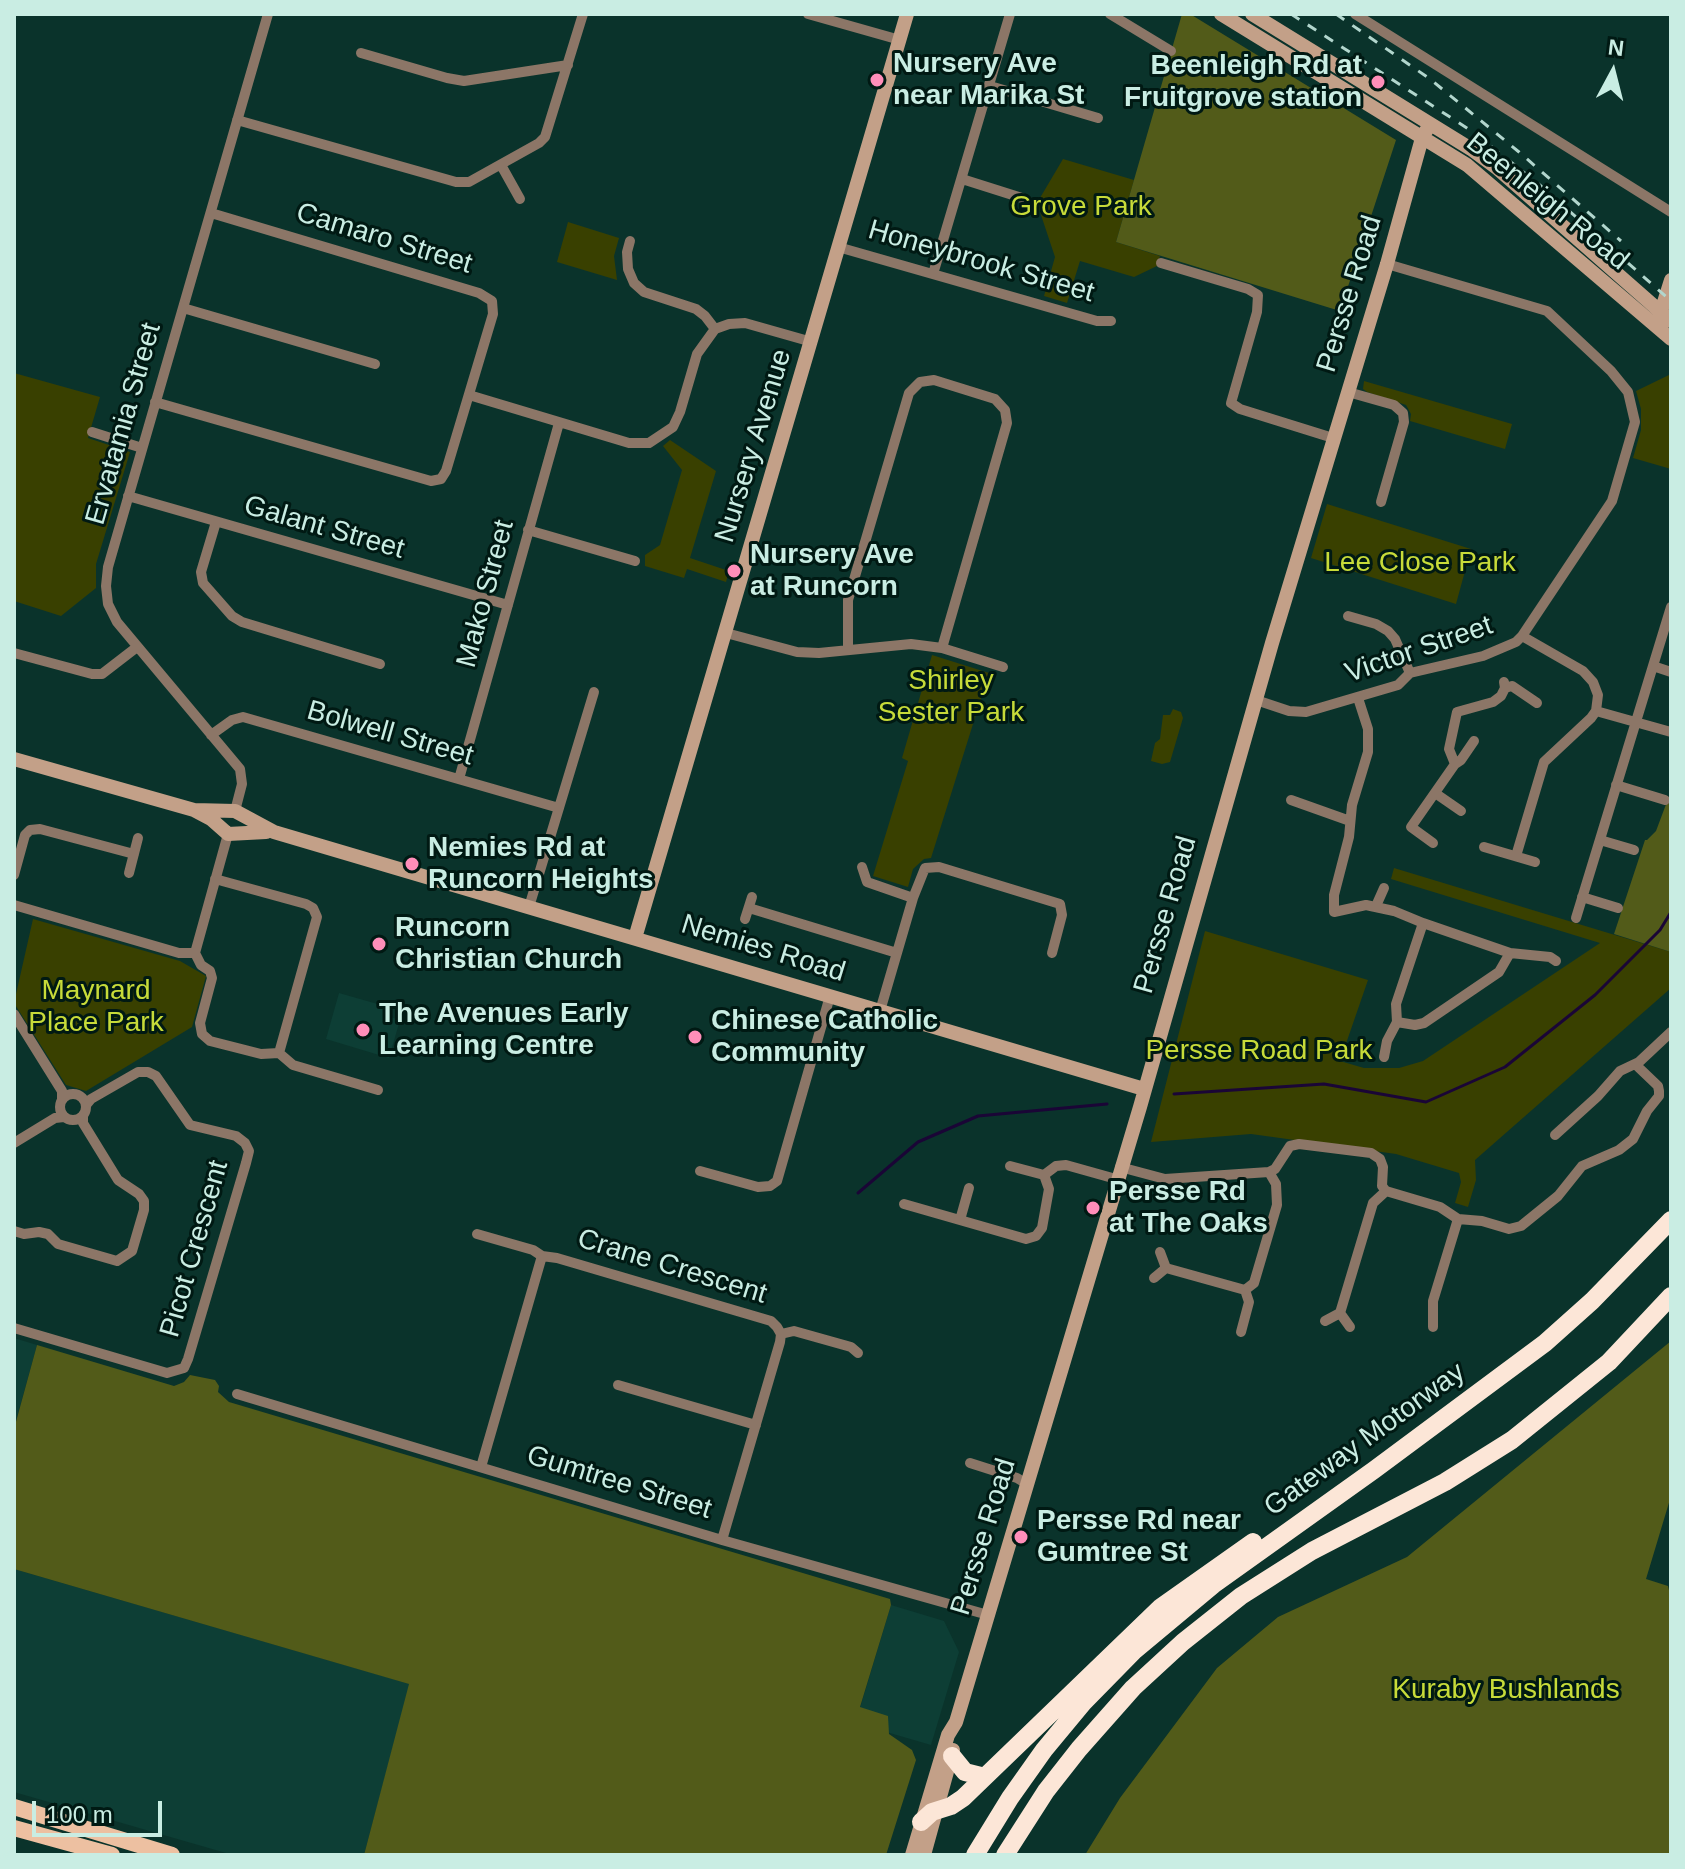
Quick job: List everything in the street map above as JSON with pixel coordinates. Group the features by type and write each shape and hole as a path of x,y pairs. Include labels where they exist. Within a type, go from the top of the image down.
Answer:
{"highway":[{"name":"Gateway Motorway","path":"975,1855 1044,1750 1083,1703 1135,1650 1195,1598 1545,1343 1592,1301 1671,1220"},
{"name":"Gateway Motorway","path":"1005,1855 1061,1770 1133,1688 1204,1625 1241,1596 1312,1551 1445,1482 1512,1440 1609,1362 1671,1296"},
{"path":"921,1822 937,1810 957,1803 1161,1607 1224,1561 1366,1467 1394,1454"},
{"path":"952,1756 965,1772 985,1777"},
{"path":"1018,1855 1058,1787 1061,1770"}],"main road":[{"path":"14,1807 172,1855"},
{"path":"14,1828 112,1855"}],"street":[{"name":"Ervatamia Street","path":"195,953 242,784 240,769 117,622 108,604 106,586 108,567 128,496 268,14"},
{"path":"237,120 456,182 469,182 545,137 583,14"},
{"path":"808,14 900,40"},
{"name":"Nursery Avenue","path":"635,938 907,14"},
{"path":"933,274 1010,14"},
{"path":"1110,14 1171,51"},
{"name":"Beenleigh Road","path":"1221,14 1467,165 1662,320"},
{"name":"Beenleigh Road","path":"1252,14 1498,169 1634,288 1662,320 1671,339"},
{"path":"1355,14 1671,212"},
{"path":"361,53 464,81 568,65"},
{"path":"990,86 1098,118"},
{"name":"Persse Road","path":"912,1855 948,1735 956,1722 1333,438 1422,138 1430,124"},
{"path":"501,165 520,199"},
{"path":"962,179 1022,198"},
{"name":"Camaro Street","path":"155,402 431,481 441,479 493,314 492,301 479,293 211,213"},
{"path":"630,241 628,269 634,283 644,292 696,309 715,329"},
{"name":"Honeybrook Street","path":"838,247 1097,321 1111,321"},
{"path":"1161,263 1248,289 1258,295 1257,312 1231,403 1240,409 1333,438"},
{"name":"Victor Street","path":"1256,700 1289,711 1306,712 1398,685 1410,673 1483,656 1516,642 1612,501 1635,422 1628,392 1611,371 1547,311 1387,264"},
{"path":"625,292 634,283"},
{"path":"1634,288 1658,290 1670,283"},
{"path":"1662,320 1670,283"},
{"path":"183,308 375,364"},
{"path":"469,395 629,443 649,443 673,427 697,354 715,329 745,323 812,342"},
{"path":"848,650 848,600 909,393 920,382 934,380 995,399 1005,410 1007,423 942,648"},
{"path":"1348,392 1394,405 1403,413 1404,422 1381,502"},
{"name":"Mako Street","path":"459,779 559,423"},
{"path":"92,432 142,448"},
{"name":"Galant Street","path":"128,496 508,605"},
{"path":"216,522 201,572 203,583 232,616 242,622 380,664"},
{"path":"528,530 635,561"},
{"path":"1576,918 1671,608"},
{"path":"1348,616 1388,631 1395,639 1410,673"},
{"path":"726,633 797,652 819,653 911,644 942,648 1003,667"},
{"path":"1516,856 1544,762 1596,711 1598,695 1593,682 1583,671 1522,636"},
{"path":"14,653 102,674 137,647"},
{"path":"1653,666 1671,672"},
{"path":"1455,764 1449,749 1457,712 1493,702 1504,685 1512,686 1537,703"},
{"path":"529,907 594,692"},
{"path":"1358,698 1368,729 1368,752 1352,805 1349,837 1334,895 1334,912 1357,906 1376,906 1510,953 1550,957 1556,961"},
{"path":"1596,711 1671,732"},
{"name":"Bolwell Street","path":"211,735 232,720 243,717 559,808"},
{"path":"1433,843 1411,827 1474,741"},
{"name":"Nemies Road","path":"14,759 274,832 1144,1089"},
{"path":"1616,785 1665,800"},
{"path":"1435,793 1461,811"},
{"path":"1291,800 1350,821"},
{"path":"14,875 25,835 30,830 40,829 134,854"},
{"path":"129,873 138,838"},
{"path":"1600,840 1634,850"},
{"path":"1484,847 1535,862"},
{"path":"862,867 867,882 913,898"},
{"path":"880,1011 921,871 925,868 939,867 1053,901 1063,909 1052,953"},
{"path":"215,879 306,904 313,908 317,917 279,1053"},
{"path":"1376,906 1384,888"},
{"path":"1582,897 1618,908"},
{"path":"14,905 179,953 195,953 212,978 200,1023 202,1034 210,1041 261,1054 279,1053 293,1065 378,1090"},
{"path":"748,908 897,953"},
{"path":"1384,1057 1387,1041 1397,1022 1396,1004 1423,923"},
{"path":"1397,1022 1424,1023 1499,972 1510,953"},
{"path":"700,1171 758,1187 770,1186 777,1181 830,996"},
{"path":"14,1014 118,1180 144,1201 132,1251 117,1261 58,1244 48,1234 14,1231"},
{"path":"1555,1135 1620,1071 1635,1064 1671,1032"},
{"path":"1044,1175 1056,1166 1066,1165 1165,1179 1269,1172 1275,1169 1290,1146 1299,1144 1371,1153 1380,1159 1383,1167 1382,1186 1386,1191 1440,1207 1458,1219 1482,1221 1509,1229 1521,1226 1558,1196 1582,1166 1626,1145 1659,1096 1658,1086 1635,1064"},
{"name":"Picot Crescent","path":"14,1143 138,1072 148,1072 156,1076 190,1125 236,1136 249,1151 184,1368 167,1373 14,1328"},
{"path":"1010,1166 1044,1175"},
{"path":"1245,1290 1254,1283 1277,1205 1276,1184 1269,1172"},
{"path":"904,1204 1026,1239 1036,1236 1042,1228 1049,1189 1044,1175"},
{"path":"960,1220 969,1188"},
{"path":"1325,1321 1340,1313 1373,1203 1386,1191"},
{"path":"1433,1327 1433,1301 1458,1219"},
{"name":"Crane Crescent","path":"477,1234 533,1250 542,1256 771,1321 781,1334 722,1540"},
{"path":"1160,1252 1166,1268"},
{"path":"481,1467 542,1256"},
{"path":"1166,1268 1245,1290"},
{"path":"1154,1278 1166,1268"},
{"path":"1241,1332 1249,1302 1245,1290"},
{"path":"1340,1313 1350,1327"},
{"path":"781,1334 794,1331 851,1347 858,1353"},
{"path":"618,1385 756,1425"},
{"name":"Gumtree Street","path":"237,1394 722,1540 988,1615"},
{"path":"970,1463 1027,1484"},
{"name":"Persse Road","path":"924,1855 957,1737 956,1722"}],"shaded area":[{"name":"The Avenues Early Learning Centre","path":"339,993 381,1005 387,1016 400,1020 389,1058 326,1039"},
{"path":"14,1338 37,1345 14,1428"},
{"path":"14,1569 410,1684 364,1855 233,1855 14,1792"},
{"path":"891,1605 944,1621 959,1652 931,1745 883,1731 860,1708"}],"green space":[{"path":"1182,14 1190,14 1396,140 1340,311 1116,242"},
{"name":"Grove Park","path":"1063,159 1134,180 1116,242 1160,256 1157,266 1134,277 1080,261 1067,303 1044,296 1055,257 1037,203"},
{"path":"568,222 619,238 614,256 617,280 557,262"},
{"path":"14,373 100,397 88,438 130,452 96,564 96,588 61,616 14,601"},
{"path":"1671,374 1671,469 1633,458 1641,430 1641,409 1636,391"},
{"path":"1364,381 1512,424 1505,449 1410,421 1411,414 1406,405 1367,392 1363,389"},
{"path":"670,440 716,471 690,558 729,571 726,582 687,569 684,578 645,566 645,555 660,545 682,470 663,446"},
{"name":"Lee Close Park","path":"1327,504 1471,549 1456,604 1311,558"},
{"name":"Shirley Sester Park","path":"932,655 989,673 931,858 924,859 913,869 908,887 873,876 908,761 902,758"},
{"path":"1173,709 1181,712 1183,718 1170,762 1162,764 1151,761 1155,743 1160,739 1163,715 1170,715"},
{"path":"1671,791 1671,952 1614,934 1645,840 1656,831"},
{"name":"Persse Road Park","path":"1394,868 1671,952 1671,988 1475,1160 1476,1180 1468,1207 1455,1203 1461,1182 1459,1173 1396,1154 1251,1134 1151,1142 1205,931 1368,980 1340,1061 1364,1068 1399,1068 1423,1061 1600,943 1391,879"},
{"name":"Maynard Place Park","path":"33,919 180,961 206,976 192,1027 86,1091 66,1085 14,1003"},
{"name":"Kuraby Bushlands","path":"1671,1341 1671,1496 1646,1579 1668,1586 1671,1599 1671,1855 1085,1855 1120,1798 1217,1668 1278,1617 1407,1557"},
{"path":"37,1345 174,1386 190,1375 215,1380 219,1386 218,1392 229,1402 890,1599 891,1605 860,1707 888,1716 889,1734 912,1750 916,1760 886,1855 364,1855 409,1684 14,1569 14,1429"}],"waterway":[{"path":"1174,1094 1324,1084 1426,1102 1505,1067 1595,995 1660,930 1671,912"},
{"path":"858,1193 918,1142 978,1116 1107,1104"}],"railway":[{"path":"1291,14 1473,132 1541,186 1671,301"},
{"path":"1336,14 1430,79 1621,241"}],"place":[{"name":"Nursery Ave near Marika St","path":"877,80"},
{"name":"Beenleigh Rd at Fruitgrove station","path":"1378,82"},
{"name":"Nursery Ave at Runcorn","path":"734,571"},
{"name":"Nemies Rd at Runcorn Heights","path":"412,864"},
{"name":"Runcorn Christian Church","path":"379,944"},
{"name":"The Avenues Early Learning Centre","path":"363,1030"},
{"name":"Chinese Catholic Community","path":"695,1037"},
{"name":"Persse Rd at The Oaks","path":"1093,1208"},
{"name":"Persse Rd near Gumtree St","path":"1021,1537"}]}
